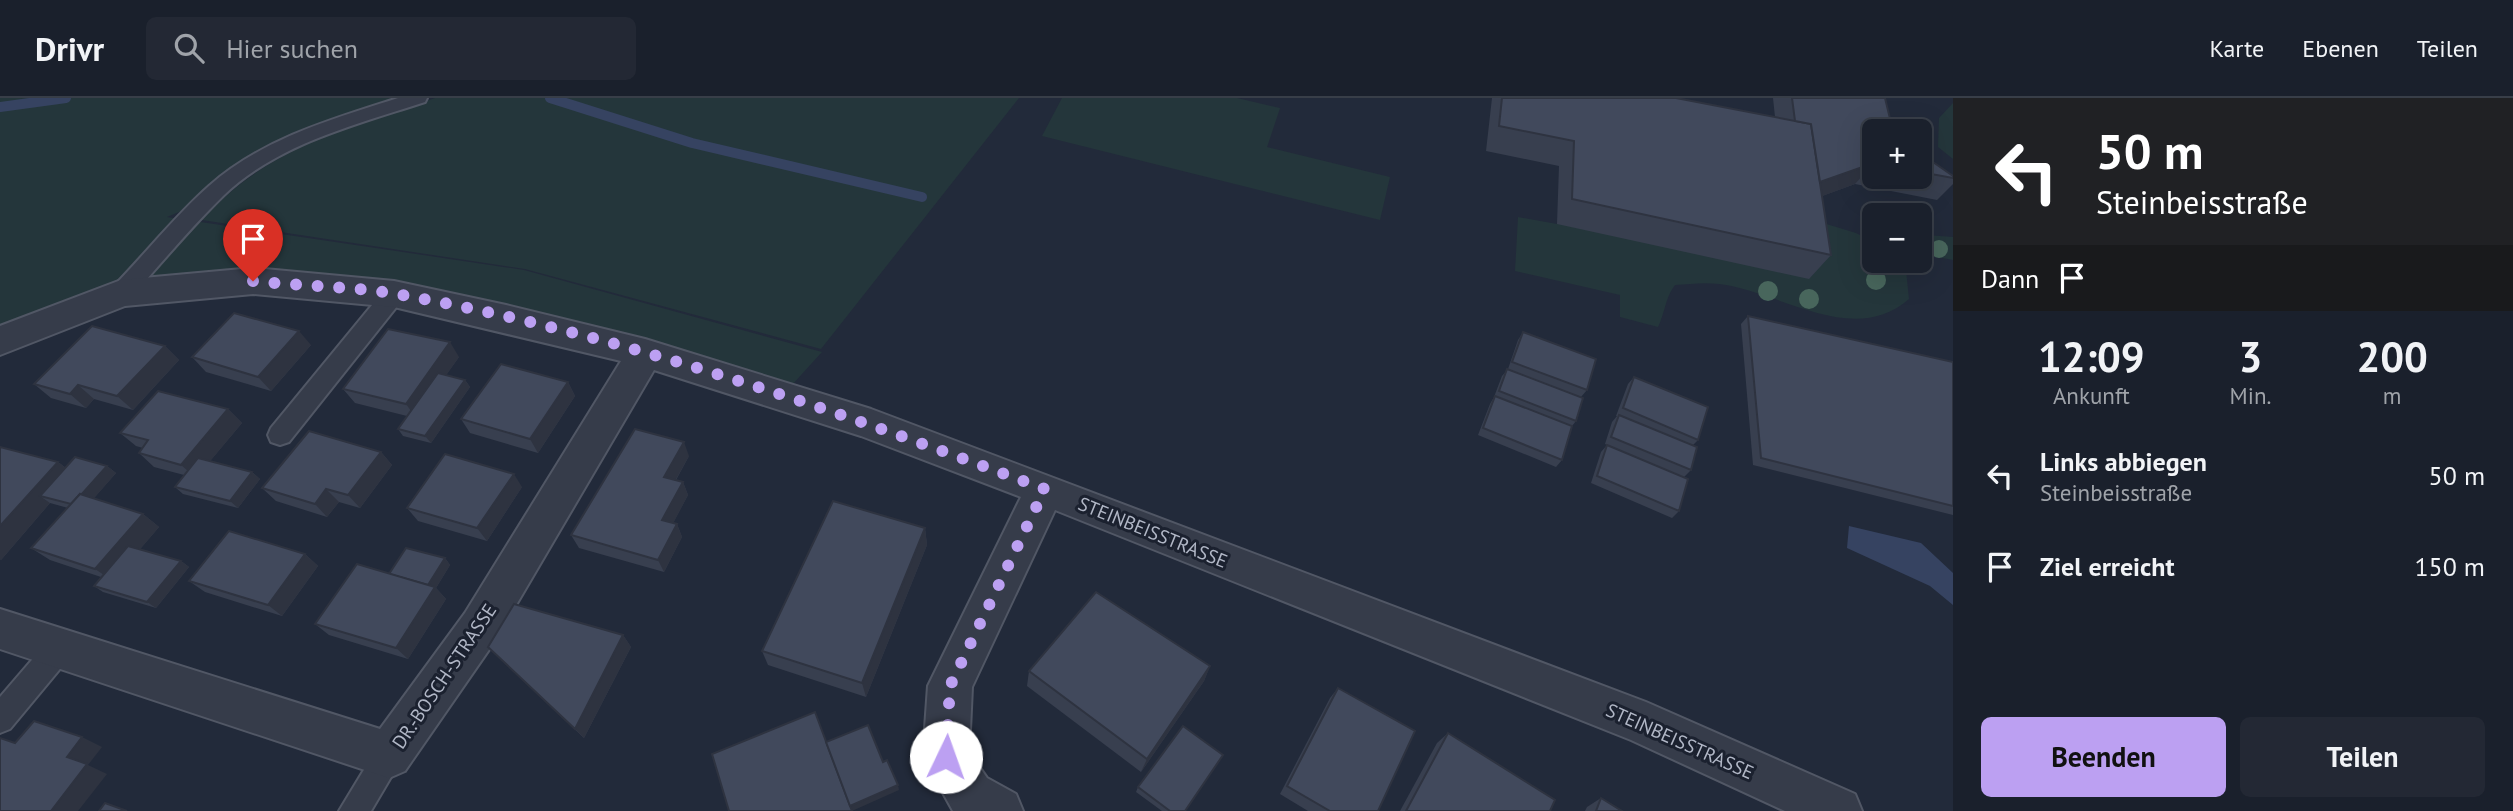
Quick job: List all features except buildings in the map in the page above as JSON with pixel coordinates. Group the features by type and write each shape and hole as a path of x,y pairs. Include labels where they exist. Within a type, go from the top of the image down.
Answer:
{"street":[{"name":"STEINBEISSTRASSE","path":"0,341 121,293 253,281 394,294 506,318 645,353 871,424 1045,489 1646,724 1838,811"},
{"name":"DR.-BOSCH-STRASSE","path":"0,628 389,755 480,627 645,353"},
{"path":"975,806 946,757 950,686 1045,489"}],"lane":[{"path":"121,293 217,190 263,157 322,129 418,98"},
{"path":"280,435 394,294"},
{"path":"0,719 59,649"},
{"path":"354,811 389,755"}],"shaded area":[{"path":"0,98 397,98 299,132 226,173 186,209 167,217 524,270 822,352 782,396 394,294 121,293 0,341"},
{"path":"435,98 1019,98 821,349 525,269 202,220 253,174 281,157 339,131"},
{"path":"1062,98 1237,98 1280,108 1267,147 1390,177 1380,220 1042,136"},
{"path":"1953,103 1953,159 1938,147 1939,118"},
{"path":"1800,216 1862,236 1862,273 1906,273 1909,299 1887,313 1864,318 1840,318 1719,284 1675,285 1658,327 1620,317 1620,295 1515,271 1518,217 1557,224"},
{"path":"1932,235 1953,237 1953,260 1937,257 1932,253"}],"water":[{"path":"1849,526 1921,543 1953,573 1953,605 1930,586 1847,548"}],"waterway":[{"path":"0,107 66,98"},
{"path":"550,98 692,143 922,197"}],"route":[{"path":"253,281 394,294 506,318 645,353 871,424 1045,489 950,686 946,757"}]}
